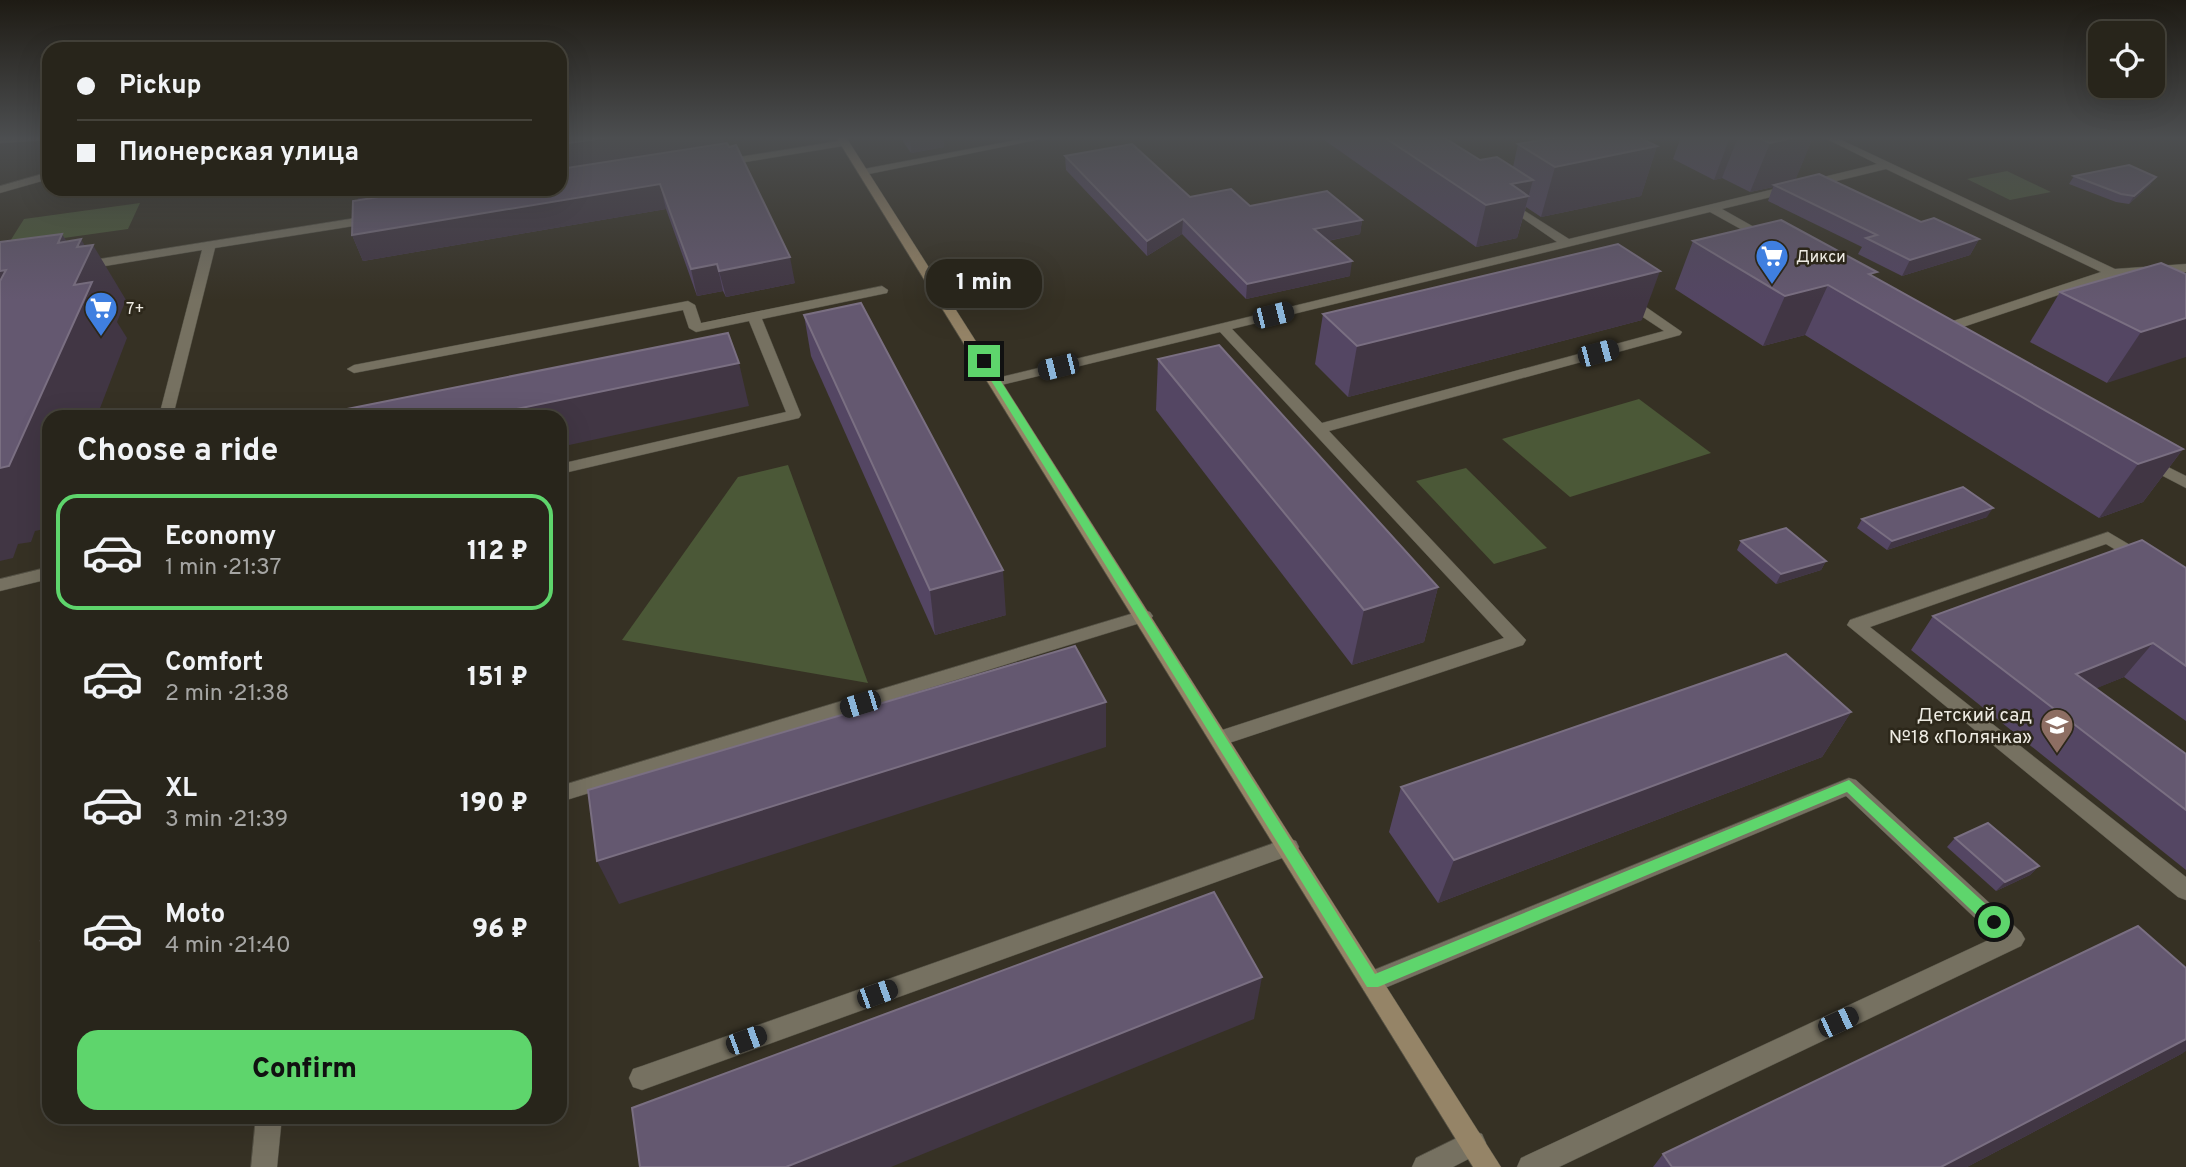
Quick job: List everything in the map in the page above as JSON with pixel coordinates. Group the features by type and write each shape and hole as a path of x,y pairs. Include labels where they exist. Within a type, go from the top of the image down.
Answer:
{"street":[{"path":"876,191 1488,1167"}],"lane":[{"path":"997,382 1559,249 1780,191"},
{"path":"1943,191 2137,285"},
{"path":"1500,198 1559,249"},
{"path":"1712,208 1773,242"},
{"path":"66,268 395,215"},
{"path":"168,410 210,245"},
{"path":"1947,349 1923,336 2112,273 2186,268"},
{"path":"354,369 688,305 696,328 882,290"},
{"path":"1319,429 1675,332 1618,294"},
{"path":"567,467 794,415 754,316"},
{"path":"1220,738 1517,640 1223,327"},
{"path":"2135,455 2186,483"},
{"path":"2186,586 2108,537 1856,625 2186,890"},
{"path":"0,585 42,575"},
{"path":"567,792 1144,616"},
{"path":"1372,982 1849,786 2013,939 1530,1167"},
{"path":"642,1078 1288,847"},
{"path":"264,1167 268,1124"},
{"path":"1425,1167 1473,1143"}],"green space":[{"path":"1993,191 2051,192 2010,200"},
{"path":"140,203 128,229 7,246 24,219"},
{"path":"1639,399 1711,453 1570,497 1502,439"},
{"path":"788,465 868,683 622,640 738,477"},
{"path":"1466,468 1547,548 1494,564 1416,481"}],"building":[{"path":"567,191 615,191 352,235 353,201 385,196 567,196"},
{"path":"663,191 758,191 790,257 719,271 717,264 691,269"},
{"path":"1099,191 1184,191 1190,197 1234,191 1250,206 1328,191 1362,220 1314,229 1352,261 1247,284 1183,219 1147,241"},
{"path":"1466,191 1522,191 1528,196 1486,205"},
{"path":"1787,191 1856,191 1921,222 1934,218 1979,239 1910,260 1866,238 1877,235"},
{"path":"2114,191 2139,191 2134,196"},
{"path":"1781,220 1877,272 1869,274 2183,449 2138,464 1828,285 1785,296 1693,241"},
{"path":"62,234 58,243 81,239 77,247 93,245 74,285 92,282 9,466 0,468 0,281 6,270 0,271 0,242"},
{"path":"1618,244 1660,271 1357,346 1323,314"},
{"path":"2161,263 2186,274 2186,318 2141,332 2060,292"},
{"path":"861,303 1003,570 930,590 804,315"},
{"path":"728,333 739,363 512,410 342,410"},
{"path":"1219,345 1438,587 1364,610 1158,359"},
{"path":"1963,487 1993,508 1892,541 1862,519"},
{"path":"1786,528 1826,561 1781,574 1741,541"},
{"path":"2142,540 2186,568 2186,666 2153,643 2076,674 2186,754 2186,810 1933,616"},
{"path":"1075,646 1106,702 597,861 588,790"},
{"path":"1786,654 1851,712 1454,860 1401,787"},
{"path":"1988,823 2039,866 2005,882 1955,838"},
{"path":"1214,892 1262,977 786,1167 640,1167 632,1108"},
{"path":"2138,926 2186,968 2186,1039 1941,1167 1672,1167 1663,1154"}],"place":[{"name":"Дикси","path":"1772,286"},
{"name":"7+","path":"101,338"},
{"name":"Детский сад №18 «Полянка»","path":"2057,755"}],"route":[{"path":"984,361 1372,982 1849,786 1994,922"}]}
